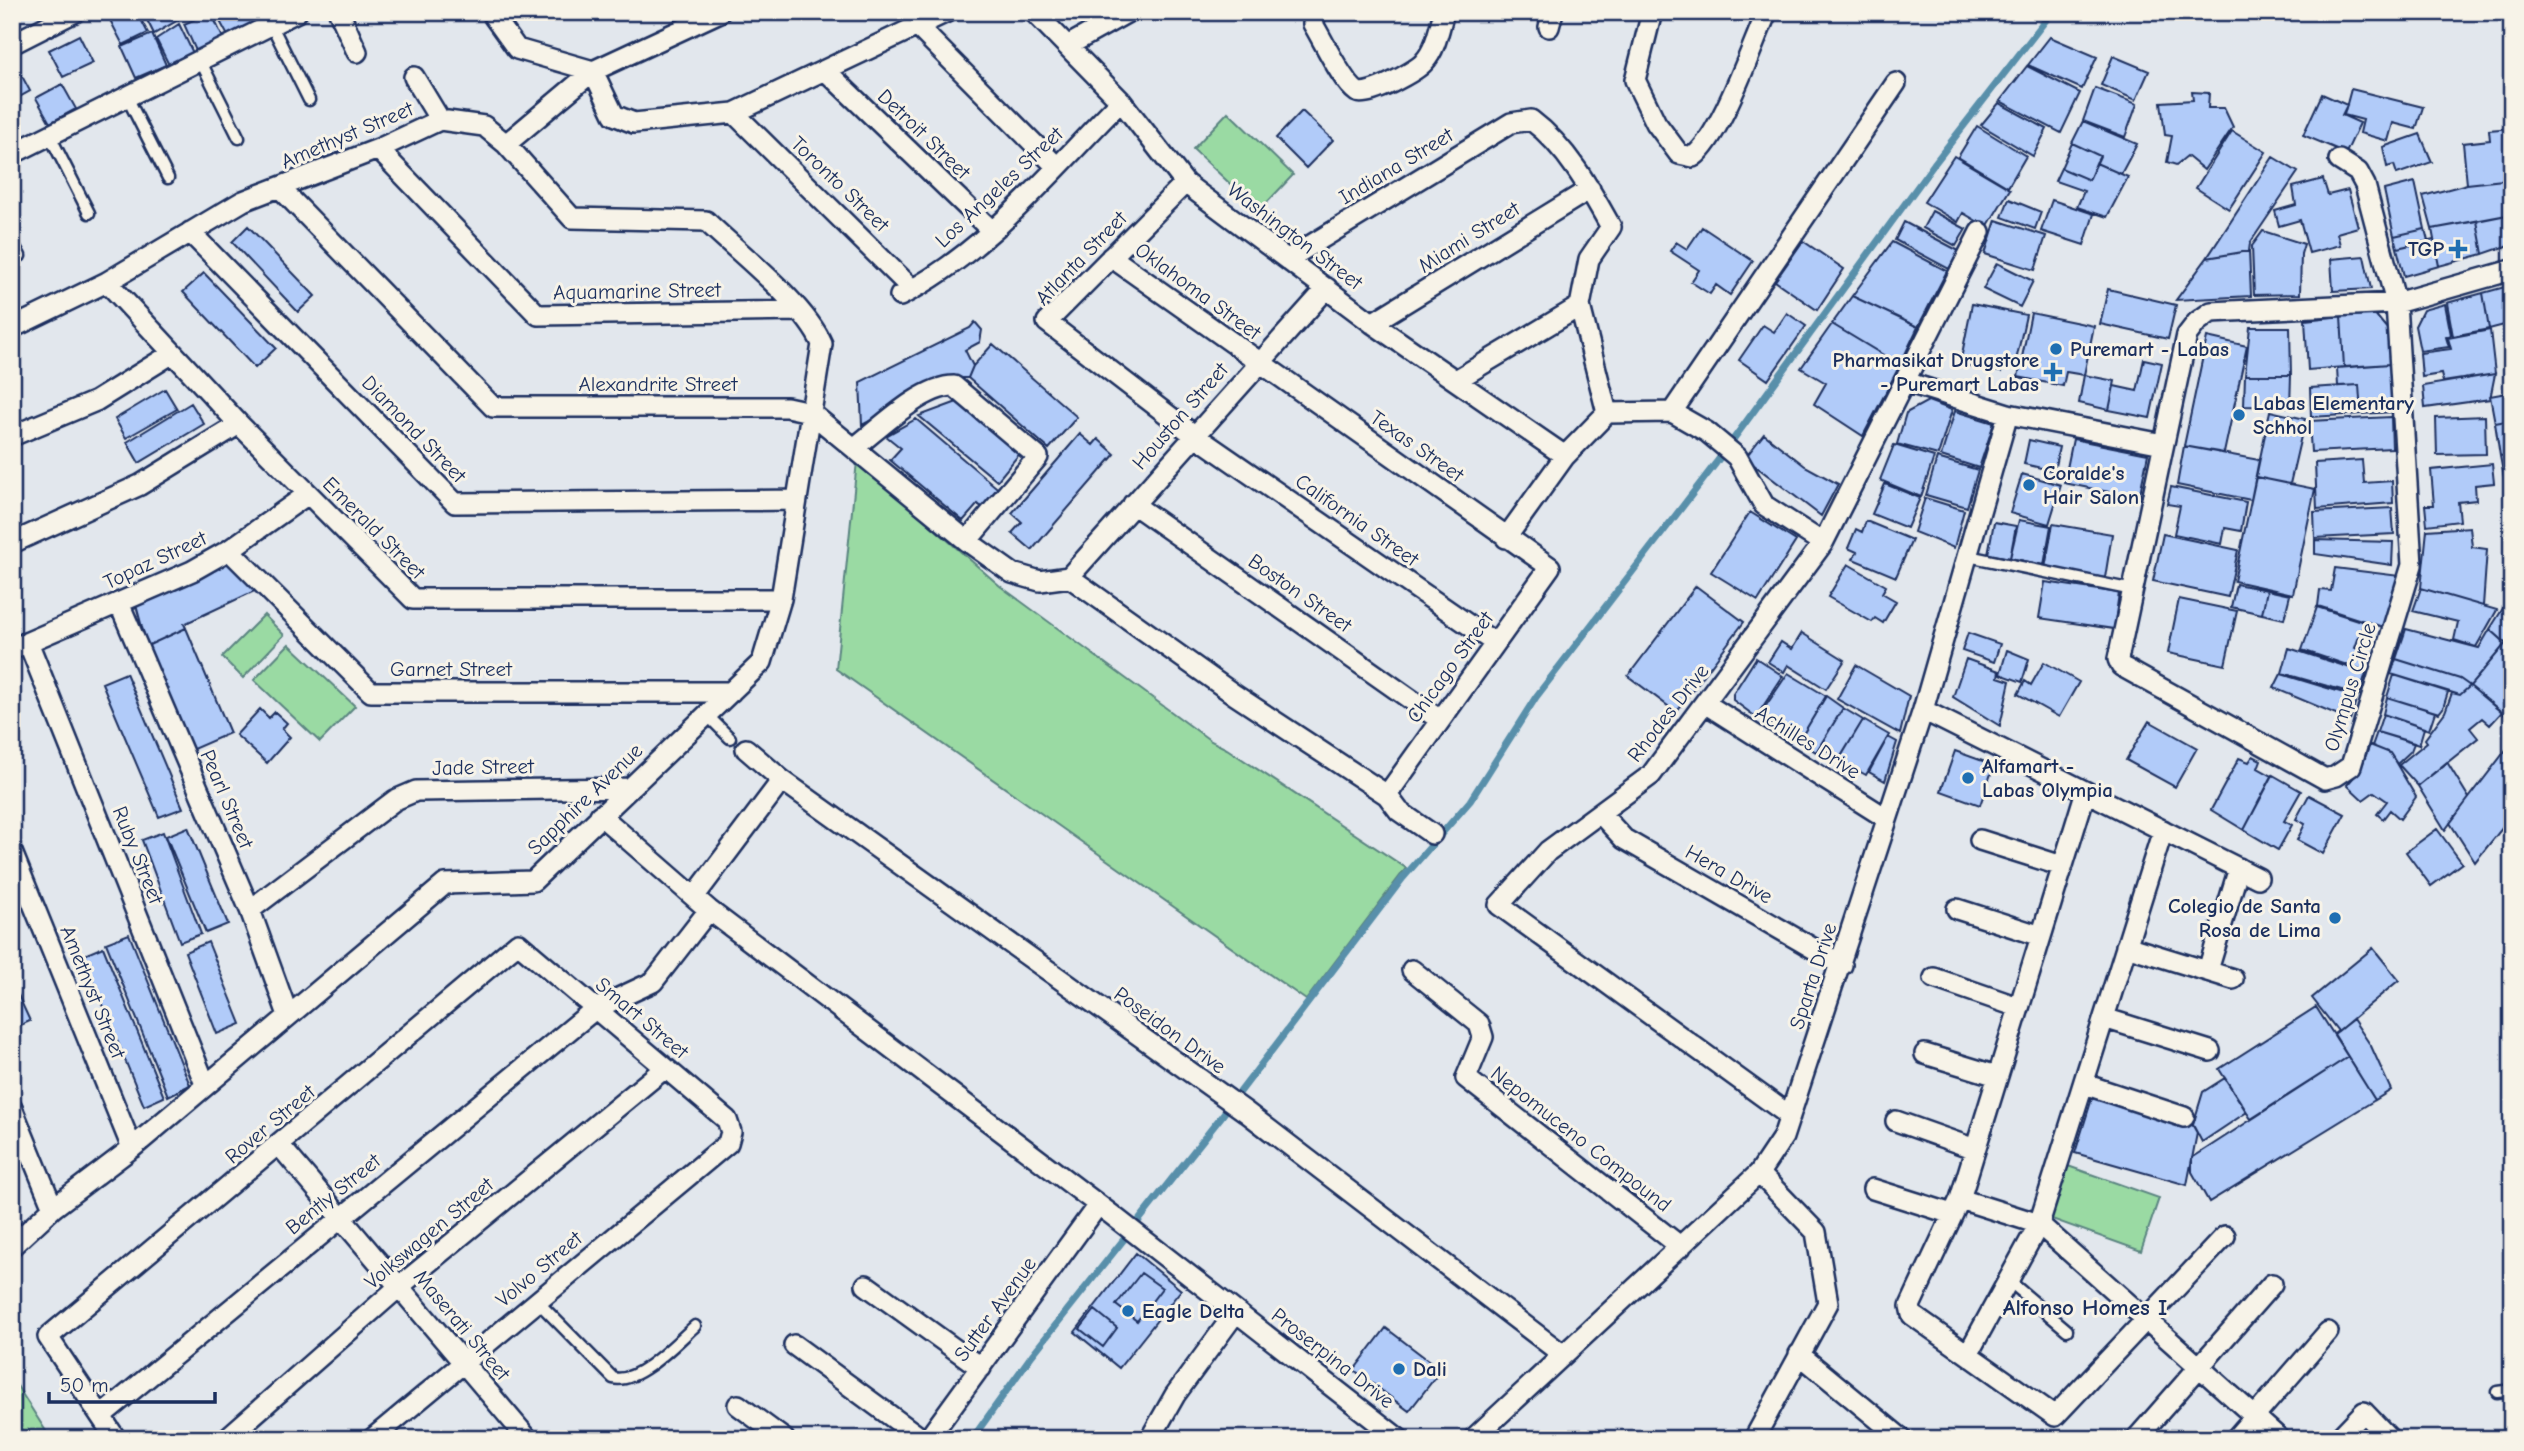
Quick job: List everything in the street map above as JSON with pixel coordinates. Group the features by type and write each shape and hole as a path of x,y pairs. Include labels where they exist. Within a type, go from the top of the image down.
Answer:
{"street":[{"path":"12,44 75,12"},
{"path":"12,154 200,61 268,18 297,12"},
{"path":"339,12 357,52"},
{"path":"506,144 593,71 720,12"},
{"path":"500,15 517,49 593,71 614,115 634,123 734,113 947,12"},
{"name":"Washington Street","path":"1034,12 1121,101 1185,183 1372,323 1565,457"},
{"path":"1069,45 1127,12"},
{"path":"1317,12 1313,24 1350,84 1359,93 1369,94 1423,64 1436,41 1444,12"},
{"path":"1652,12 1635,80 1656,123 1679,154 1693,157 1702,150 1717,125 1767,12"},
{"path":"917,26 1056,166"},
{"name":"Detroit Street","path":"825,70 992,231"},
{"path":"414,77 440,120"},
{"path":"1672,412 1896,83"},
{"name":"Los Angeles Street","path":"906,293 935,276 992,231 1121,101"},
{"name":"Toronto Street","path":"734,113 906,293"},
{"name":"Amethyst Street","path":"12,328 107,282 243,201 378,149 440,120 484,127 506,144 572,218 706,221 815,328 822,344 810,412"},
{"name":"Indiana Street","path":"1288,259 1511,123 1531,120 1550,134 1590,189"},
{"name":"Aquamarine Street","path":"378,149 538,315 800,311"},
{"path":"2339,160 2358,172 2365,185 2396,303"},
{"name":"Atlanta Street","path":"1185,183 1047,322 1194,435"},
{"name":"Alexandrite Street","path":"280,188 493,407 787,407 810,412"},
{"path":"1590,189 1611,227 1589,259 1580,306 1607,413"},
{"name":"Miami Street","path":"1372,323 1590,189"},
{"name":"Diamond Street","path":"190,232 455,503 797,500"},
{"name":"Rhodes Drive","path":"1790,1116 1499,905 1548,851 1651,775 1824,543 1979,232"},
{"name":"Oklahoma Street","path":"1111,257 1258,362"},
{"name":"Olympus Circle","path":"2396,303 2412,565 2351,766 2336,776 2325,779 2121,666 2118,659 2187,335 2197,322 2211,312 2396,303 2512,270"},
{"name":"Emerald Street","path":"107,282 239,424 413,599 781,599"},
{"name":"Houston Street","path":"1069,577 1258,362 1327,288"},
{"path":"1456,380 1580,306"},
{"path":"12,436 96,401 173,353"},
{"name":"Texas Street","path":"1258,362 1549,567"},
{"path":"1906,382 2008,414 2162,444"},
{"path":"854,448 926,394 940,386 954,386 1038,457 967,541"},
{"path":"1506,538 1565,457 1607,413 1641,410 1672,412 1707,432 1737,457 1764,505 1824,543"},
{"path":"810,412 967,541 1012,573 1040,581 1069,577 1234,695 1387,795 1399,811 1432,834"},
{"name":"Sapphire Avenue","path":"12,1246 53,1208 132,1148 446,884 533,881 762,662 781,599 810,412"},
{"name":"Sparta Drive","path":"1473,1439 1759,1173 1783,1137 1842,965 1886,818 1923,710 2008,414"},
{"path":"12,543 141,485 239,424"},
{"name":"California Street","path":"1194,435 1495,643"},
{"name":"Topaz Street","path":"20,646 192,571 229,550 308,495"},
{"name":"Boston Street","path":"1133,504 1440,720"},
{"name":"Garnet Street","path":"229,550 372,692 731,692"},
{"name":"Chicago Street","path":"1387,795 1549,567"},
{"name":"Pearl Street","path":"119,603 250,910 288,1015"},
{"name":"Ruby Street","path":"20,646 205,1084"},
{"name":"Achilles Drive","path":"1706,704 1886,818"},
{"path":"1923,710 2085,794 2258,878"},
{"name":"Poseidon Drive","path":"738,743 782,780 1246,1112 1562,1354"},
{"name":"Bently Street","path":"101,1416 595,1009 653,982 782,780"},
{"name":"Jade Street","path":"250,910 395,800 416,791 630,788"},
{"path":"2085,794 1975,1149 1956,1206 1910,1306 1912,1315 2055,1416 2225,1236"},
{"name":"Hera Drive","path":"1600,813 1624,839 1842,965"},
{"name":"Proserpina Drive","path":"600,815 702,903 1139,1236 1399,1439"},
{"path":"1968,1354 2039,1224 2163,830"},
{"path":"1980,840 2062,866"},
{"name":"Amethyst Street","path":"12,852 132,1148"},
{"path":"2208,970 2239,868"},
{"path":"1957,909 2041,936"},
{"name":"Smart Street","path":"518,943 727,1120 731,1132"},
{"name":"Rover Street","path":"101,1416 48,1337 280,1146 518,943"},
{"path":"2126,946 2233,979"},
{"name":"Nepomuceno Compound","path":"1412,971 1479,1024 1483,1037 1466,1078 1681,1247"},
{"path":"1934,978 2018,1007"},
{"path":"2104,1017 2210,1051"},
{"path":"1925,1054 1997,1076"},
{"name":"Volkswagen Street","path":"226,1439 400,1286 665,1068"},
{"path":"2084,1084 2184,1117"},
{"path":"12,1108 53,1208"},
{"path":"1896,1121 1975,1149"},
{"name":"Volvo Street","path":"372,1439 728,1143 731,1132"},
{"name":"Maserati Street","path":"280,1146 464,1363 520,1436"},
{"path":"1754,1439 1828,1303 1816,1232 1759,1173"},
{"path":"1873,1189 2039,1224 2144,1321 2199,1365 2280,1439"},
{"name":"Sutter Avenue","path":"928,1439 1105,1210"},
{"path":"2136,1439 2272,1284"},
{"path":"866,1285 981,1368"},
{"path":"1150,1439 1175,1395 1236,1312"},
{"path":"2235,1439 2328,1332"},
{"path":"794,1345 922,1439"},
{"path":"1799,1354 1902,1439"},
{"path":"738,1405 784,1439"},
{"path":"2338,1439 2364,1412 2390,1439"},
{"path":"101,1416 116,1439"}],"lane":[{"path":"268,18 309,100"},
{"path":"200,61 239,138"},
{"path":"127,97 168,178"},
{"path":"50,136 89,213"},
{"path":"12,242 20,256"},
{"path":"1968,555 2133,590"},
{"path":"707,715 738,743"},
{"path":"2008,1280 2067,1330"},
{"path":"536,1300 613,1378 622,1381 635,1376 695,1326"},
{"path":"2497,1392 2512,1390"}],"green space":[{"path":"1228,112 1293,175 1259,211 1193,149"},
{"path":"857,461 1000,586 1211,741 1406,868 1306,1000 836,669"},
{"path":"264,615 284,635 243,678 222,657"},
{"path":"289,644 355,706 320,742 254,680"},
{"path":"2068,1166 2159,1198 2141,1251 2049,1218"},
{"path":"12,1378 51,1439 12,1439"}],"building":[{"path":"126,12 137,12 148,33 123,45 110,20"},
{"path":"143,12 174,12 178,20 154,34"},
{"path":"211,12 223,38 196,51 184,24"},
{"path":"215,12 260,12 262,17 228,36"},
{"path":"179,24 193,53 169,65 156,39"},
{"path":"152,34 166,65 136,78 122,47"},
{"path":"79,35 93,63 63,77 49,50"},
{"path":"2050,37 2097,57 2082,89 2028,65"},
{"path":"2113,56 2149,71 2136,100 2101,85"},
{"path":"16,65 30,91 12,101 12,67"},
{"path":"2027,66 2080,93 2061,133 2000,101"},
{"path":"62,84 76,109 50,123 36,98"},
{"path":"2095,88 2137,104 2125,137 2083,121"},
{"path":"2351,89 2423,107 2416,129 2393,123 2388,141 2360,133 2363,120 2344,115"},
{"path":"2192,92 2209,93 2208,108 2224,108 2233,127 2204,170 2187,156 2176,165 2167,162 2172,136 2165,135 2161,102 2193,100"},
{"path":"2322,94 2347,105 2342,115 2360,123 2346,153 2303,135"},
{"path":"1999,103 2047,129 2033,156 1981,125"},
{"path":"1302,111 1333,140 1306,168 1276,138"},
{"path":"2083,121 2137,144 2121,174 2096,163 2100,156 2072,143"},
{"path":"1977,126 2026,156 2008,187 1958,157"},
{"path":"2512,128 2512,179 2467,184 2463,143 2490,140 2489,130"},
{"path":"2232,131 2266,152 2229,209 2196,188"},
{"path":"2420,134 2432,162 2397,174 2394,165 2387,167 2383,147"},
{"path":"2072,143 2100,156 2089,180 2061,168"},
{"path":"1954,156 2010,189 1987,227 1963,213 1958,222 1924,202"},
{"path":"2273,157 2298,172 2250,243 2249,251 2207,258"},
{"path":"2096,163 2128,177 2107,217 2077,207 2084,191 2055,181 2061,168 2089,180"},
{"path":"2323,179 2328,195 2348,190 2358,227 2337,233 2340,245 2309,253 2300,220 2279,226 2275,211 2296,205 2293,187"},
{"path":"2512,179 2512,214 2432,229 2423,196 2467,184"},
{"path":"2415,182 2425,229 2394,236 2384,190"},
{"path":"2009,199 2041,212 2035,229 2002,217"},
{"path":"2052,200 2094,214 2084,245 2041,231"},
{"path":"1932,211 1966,229 1956,246 1923,228"},
{"path":"2512,214 2512,244 2483,254 2477,221"},
{"path":"1996,220 2046,236 2035,270 1985,254"},
{"path":"2477,221 2483,254 2439,266 2432,229"},
{"path":"1904,222 1959,251 1949,269 1895,240"},
{"path":"248,226 315,296 298,312 232,242"},
{"path":"1702,227 1753,261 1730,295 1716,285 1710,294 1691,282 1699,270 1670,251 1676,242 1687,249"},
{"path":"2425,229 2428,241 2397,248 2394,236"},
{"path":"2263,231 2304,244 2301,254 2300,294 2254,295 2252,246"},
{"path":"2434,240 2439,266 2404,276 2397,248"},
{"path":"1803,241 1844,269 1817,310 1775,281"},
{"path":"1892,242 1947,271 1918,327 1852,296"},
{"path":"2249,251 2251,296 2176,300 2207,258"},
{"path":"2364,256 2371,289 2333,291 2331,259"},
{"path":"1997,263 2033,281 2020,307 1983,289"},
{"path":"204,273 276,348 255,368 183,292"},
{"path":"2512,285 2512,323 2489,329 2483,293"},
{"path":"2108,289 2176,305 2168,339 2100,324"},
{"path":"2483,293 2489,329 2453,336 2447,303"},
{"path":"1852,296 1918,327 1900,365 1832,324"},
{"path":"1972,304 2026,315 2016,361 2004,359 2001,372 1960,364"},
{"path":"2445,304 2451,335 2446,337 2449,347 2420,351 2415,326 2423,310"},
{"path":"1787,313 1806,326 1768,380 1739,360 1763,325 1774,332"},
{"path":"2031,313 2094,326 2084,375 2066,372 2063,386 2018,377"},
{"path":"2374,313 2388,330 2390,364 2344,367 2341,316"},
{"path":"2341,316 2344,367 2308,370 2305,320"},
{"path":"975,322 982,330 980,342 965,350 973,366 968,378 953,378 862,425 860,382 970,328"},
{"path":"1832,324 1900,365 1863,436 1814,404 1826,383 1801,368"},
{"path":"2250,327 2290,327 2291,375 2245,375"},
{"path":"2490,330 2495,374 2443,382 2441,374 2422,377 2420,353 2451,349 2448,338"},
{"path":"2207,337 2247,346 2224,453 2184,446"},
{"path":"993,344 1077,417 1049,449 968,378 973,366"},
{"path":"2144,359 2162,363 2150,418 2109,410 2114,386 2137,391"},
{"path":"2390,364 2393,412 2361,414 2359,385 2338,386 2337,368"},
{"path":"2495,374 2490,399 2425,408 2423,386"},
{"path":"2084,375 2115,381 2109,410 2079,403"},
{"path":"2245,375 2291,375 2290,407 2244,406"},
{"path":"2359,385 2361,414 2311,417 2310,388"},
{"path":"165,389 177,409 126,438 115,419"},
{"path":"2512,392 2512,420 2495,423 2490,396"},
{"path":"960,401 1021,452 997,481 919,416"},
{"path":"1928,401 1952,410 1938,455 1897,444 1906,413"},
{"path":"191,403 204,424 139,463 127,442"},
{"path":"1955,411 1994,423 1979,468 1941,456"},
{"path":"2270,411 2305,419 2290,484 2256,477"},
{"path":"2485,416 2486,454 2437,455 2436,418"},
{"path":"2391,417 2392,448 2311,452 2309,421"},
{"path":"916,419 1002,492 986,511 978,504 963,521 890,460 901,448 886,436"},
{"path":"2512,420 2512,454 2500,456 2495,423"},
{"path":"1080,434 1093,445 1098,439 1115,454 1032,550 1012,533 1022,522 1012,513"},
{"path":"1764,434 1805,466 1838,484 1821,516 1745,458"},
{"path":"2073,439 2148,454 2139,498 2064,483"},
{"path":"2029,440 2059,447 2054,471 2024,464"},
{"path":"1894,445 1934,457 1921,497 1880,480"},
{"path":"2184,446 2259,460 2251,500 2177,485"},
{"path":"2512,454 2512,475 2504,477 2500,456"},
{"path":"1937,458 1978,470 1967,507 1926,495"},
{"path":"2362,460 2364,483 2392,481 2393,503 2317,509 2315,463"},
{"path":"2492,464 2494,483 2475,485 2476,500 2458,502 2460,521 2427,525 2425,505 2434,505 2431,470"},
{"path":"2022,474 2061,485 2049,524 2010,513"},
{"path":"2512,475 2512,499 2508,500 2504,477"},
{"path":"2256,477 2315,489 2293,594 2234,581"},
{"path":"1885,484 1920,498 1907,528 1872,514"},
{"path":"2171,487 2246,502 2241,531 2225,528 2222,544 2174,534 2180,506 2167,504"},
{"path":"1925,498 1964,510 1954,548 1914,532"},
{"path":"2392,508 2394,534 2315,538 2314,512"},
{"path":"1750,512 1796,541 1758,601 1711,572"},
{"path":"2019,520 2051,526 2044,565 2010,558"},
{"path":"1866,521 1912,540 1896,577 1853,559 1857,552 1848,548 1856,529 1862,532"},
{"path":"1994,522 2016,526 2010,558 1988,554"},
{"path":"2053,524 2112,534 2105,578 2045,568"},
{"path":"2470,527 2472,547 2487,549 2483,606 2421,588 2427,530"},
{"path":"2163,534 2238,550 2228,597 2153,581"},
{"path":"2315,540 2393,542 2392,565 2315,554"},
{"path":"231,560 259,589 184,624 186,628 147,646 136,605"},
{"path":"1848,564 1886,586 1882,593 1896,601 1883,623 1875,618 1872,622 1828,597"},
{"path":"2335,568 2400,576 2386,628 2318,606 2320,590 2331,591"},
{"path":"2045,582 2119,593 2114,629 2039,618"},
{"path":"2236,584 2267,590 2262,614 2231,607"},
{"path":"1696,586 1744,622 1676,712 1628,676"},
{"path":"2421,588 2497,610 2476,647 2454,640 2458,622 2413,611"},
{"path":"2267,590 2290,595 2284,619 2262,614"},
{"path":"2512,594 2512,649 2490,629"},
{"path":"2179,599 2237,611 2225,665 2168,653"},
{"path":"2317,607 2364,622 2355,648 2371,654 2365,671 2302,650"},
{"path":"186,628 230,733 191,750 147,646"},
{"path":"2406,629 2479,648 2490,629 2506,643 2470,686 2460,679 2396,659"},
{"path":"1802,633 1845,660 1826,689 1788,665 1784,672 1768,662 1781,642 1792,649"},
{"path":"1968,633 2000,644 1994,662 1962,651"},
{"path":"2506,643 2512,649 2512,714 2508,718 2470,686"},
{"path":"2289,648 2366,673 2359,695 2282,673"},
{"path":"2007,650 2029,659 2022,682 2000,674"},
{"path":"1756,658 1783,676 1756,717 1733,700 1733,694"},
{"path":"1966,659 1999,671 1998,677 2010,681 2000,726 1953,697"},
{"path":"2396,659 2460,679 2470,686 2460,695 2391,674"},
{"path":"2044,662 2079,682 2059,717 2018,694 2025,681 2031,685"},
{"path":"1856,665 1909,696 1900,734 1837,699"},
{"path":"126,673 183,808 159,817 102,683"},
{"path":"1788,673 1826,696 1799,741 1759,716"},
{"path":"2281,674 2357,697 2350,720 2274,688"},
{"path":"2394,675 2448,692 2443,708 2439,713 2387,697"},
{"path":"2470,686 2502,712 2490,725 2482,718 2470,728 2478,738 2418,786 2399,765 2427,742 2425,739 2445,712 2452,693 2460,695"},
{"path":"1826,696 1843,708 1816,752 1799,741"},
{"path":"2387,697 2435,712 2429,730 2383,714"},
{"path":"1843,708 1863,720 1840,758 1820,746"},
{"path":"260,709 269,718 275,712 287,723 282,729 290,737 267,763 236,735"},
{"path":"2383,714 2424,728 2419,745 2377,732"},
{"path":"1863,720 1889,735 1866,775 1839,760"},
{"path":"2149,721 2197,748 2175,787 2126,760"},
{"path":"2377,732 2414,743 2411,751 2397,764 2390,753 2372,746"},
{"path":"1888,737 1897,742 1885,781 1869,772"},
{"path":"2512,742 2512,816 2475,862 2450,823"},
{"path":"2370,745 2390,753 2416,797 2400,819 2390,810 2383,819 2377,814 2387,801 2374,792 2363,800 2347,785 2360,770"},
{"name":"Alfamart - Labas Olympia","path":"1955,751 1994,765 1980,805 1941,791"},
{"path":"2253,756 2261,760 2258,768 2272,776 2244,830 2211,810 2239,758 2249,762"},
{"path":"2447,762 2469,798 2445,830 2418,786"},
{"path":"2273,775 2301,791 2284,821 2292,825 2278,850 2244,830"},
{"path":"2309,795 2345,814 2323,854 2297,840 2305,824 2296,819"},
{"path":"188,827 228,924 206,933 166,836"},
{"path":"2437,829 2462,863 2431,886 2406,852"},
{"path":"163,832 201,934 180,942 142,840"},
{"path":"129,934 190,1085 168,1096 106,943"},
{"path":"208,942 241,1024 217,1034 185,952"},
{"path":"103,947 164,1097 144,1106 82,956"},
{"path":"2373,948 2399,980 2338,1031 2312,998"},
{"path":"12,982 30,1021 12,1029"},
{"path":"2316,1007 2348,1057 2251,1119 2219,1069"},
{"path":"2353,1019 2371,1046 2391,1090 2375,1100 2334,1034"},
{"path":"2348,1057 2375,1100 2209,1202 2192,1172 2192,1158"},
{"path":"2225,1078 2247,1112 2202,1142 2193,1125 2203,1092"},
{"path":"2094,1092 2192,1124 2197,1133 2187,1185 2075,1153"},
{"name":"Eagle Delta","path":"1136,1253 1181,1290 1119,1368 1075,1332"},
{"path":"1141,1273 1162,1288 1137,1321 1116,1305"},
{"path":"1095,1310 1117,1328 1103,1347 1080,1329"},
{"path":"1386,1328 1441,1370 1409,1411 1354,1370"}],"waterway":[{"path":"972,1439 1032,1355 1221,1117 1403,878 1470,801 1536,697 1716,463 1934,164 2052,12"}],"place":[{"name":"TGP","path":"2458,249"},
{"name":"Puremart - Labas","path":"2056,349"},
{"name":"Pharmasikat Drugstore - Puremart Labas","path":"2053,372"},
{"name":"Labas Elementary Schhol","path":"2239,415"},
{"name":"Coralde's Hair Salon","path":"2029,485"},
{"name":"Alfamart - Labas Olympia","path":"1968,778"},
{"name":"Colegio de Santa Rosa de Lima","path":"2335,918"},
{"name":"Eagle Delta","path":"1128,1311"},
{"name":"Dali","path":"1399,1369"}],"district":[{"name":"Alfonso Homes I","path":"2085,1307"}]}
